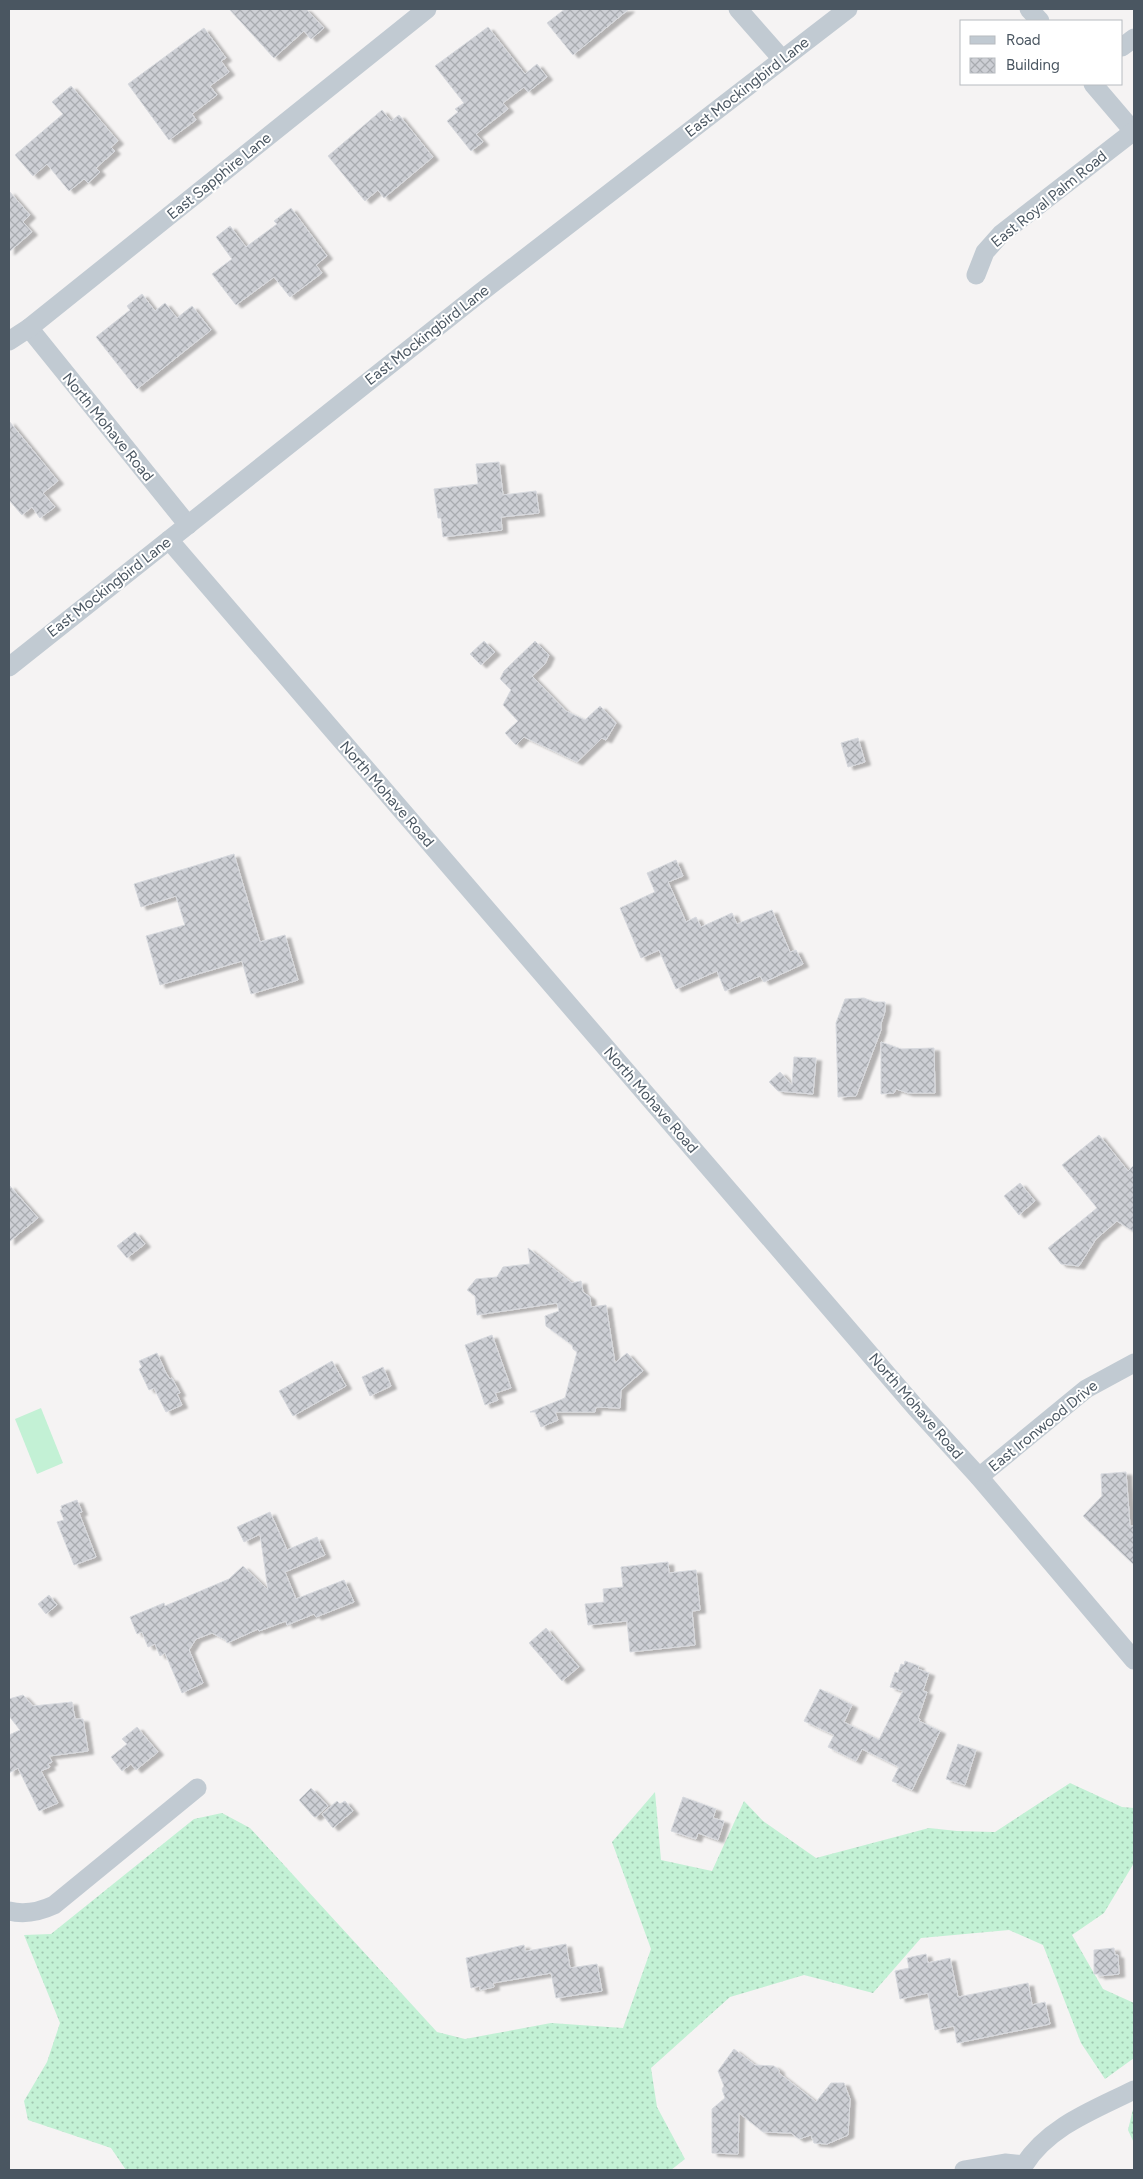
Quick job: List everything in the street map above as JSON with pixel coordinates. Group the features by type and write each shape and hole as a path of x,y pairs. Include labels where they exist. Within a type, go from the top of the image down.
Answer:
{"street":[{"name":"East Sapphire Lane","path":"9,341 29,328 427,9"},
{"path":"738,9 782,59"},
{"name":"East Mockingbird Lane","path":"9,667 480,292 848,9"},
{"path":"1029,9 1039,20"},
{"path":"1123,46 1134,38"},
{"path":"1094,85 1134,132"},
{"name":"East Royal Palm Road","path":"976,275 985,252 1001,234 1134,132"},
{"name":"North Mohave Road","path":"29,328 188,525"},
{"name":"North Mohave Road","path":"169,540 916,1408 979,1477 1134,1660"},
{"name":"East Ironwood Drive","path":"979,1477 1086,1389 1134,1362"},
{"path":"9,1912 31,1913 54,1905 197,1788"},
{"path":"964,2170 1005,2163 1024,2168 1032,2152 1063,2126 1134,2090"}],"green space":[{"path":"41,1408 63,1463 37,1474 15,1419"},
{"path":"1070,1783 1122,1807 1134,1808 1134,1863 1104,1913 1072,1935 1103,1989 1134,2003 1134,2058 1105,2079 1081,2043 1043,1945 1009,1930 921,1938 873,1993 804,1975 730,1997 651,2068 657,2107 685,2159 671,2170 126,2170 111,2148 28,2120 24,2101 47,2062 60,2023 24,1935 51,1934 194,1819 222,1813 250,1828 437,2032 465,2039 551,2023 623,2028 651,1949 612,1842 655,1792 661,1860 712,1871 744,1801 763,1821 816,1858 929,1828 995,1832"},
{"path":"1134,2105 1134,2143 1128,2130"}],"building":[{"path":"229,9 306,9 324,28 311,39 304,31 274,58"},
{"path":"565,9 629,9 573,55 547,23"},
{"path":"488,27 525,74 537,64 547,77 528,92 524,87 503,103 508,109 476,134 483,142 471,151 447,121 458,112 455,109 464,103 435,66"},
{"path":"204,28 226,58 221,61 229,72 210,86 217,95 192,114 196,120 169,140 128,84"},
{"path":"71,86 118,141 111,147 115,151 96,168 100,172 88,183 84,179 69,191 47,164 33,176 15,155 63,114 52,102"},
{"path":"382,110 391,121 399,115 433,157 384,198 378,190 365,201 328,156"},
{"path":"9,191 30,215 23,222 32,232 9,252"},
{"path":"291,208 327,256 316,265 322,273 290,297 274,277 236,305 212,274 232,259 216,237 230,226 246,247 277,224 274,221"},
{"path":"142,294 155,311 165,303 177,318 192,306 211,330 137,389 96,337 130,310 127,306"},
{"path":"9,421 58,481 43,493 55,507 40,518 32,507 22,515 9,500"},
{"path":"499,462 503,495 536,491 539,513 501,517 502,530 443,537 441,518 438,518 434,489 478,484 476,464"},
{"path":"484,641 495,652 481,665 470,654"},
{"path":"535,641 549,655 545,664 532,676 566,711 585,720 600,706 616,723 606,740 602,738 577,762 524,737 516,745 505,733 518,721 503,705 511,690 500,679 504,671"},
{"path":"858,738 865,762 848,767 841,743"},
{"path":"234,854 260,942 285,935 298,980 251,994 242,961 160,985 146,936 185,925 176,896 141,907 134,884"},
{"path":"676,860 683,876 668,882 686,922 696,917 701,927 732,913 737,924 772,910 790,952 796,950 803,964 764,982 760,976 725,991 717,971 676,989 659,950 641,958 620,908 655,892 647,873"},
{"path":"864,998 874,1002 885,1002 881,1030 856,1096 838,1097 836,1023 845,999"},
{"path":"881,1042 901,1049 934,1048 935,1093 908,1093 896,1089 894,1093 881,1094"},
{"path":"794,1057 816,1058 813,1094 778,1091 769,1082 780,1072 792,1085"},
{"path":"1099,1135 1128,1171 1134,1165 1134,1232 1117,1221 1096,1239 1079,1266 1061,1264 1048,1248 1097,1208 1062,1165"},
{"path":"1020,1183 1035,1201 1019,1215 1004,1196"},
{"path":"9,1185 38,1218 9,1242"},
{"path":"135,1232 145,1244 127,1258 117,1246"},
{"path":"528,1248 572,1283 581,1281 583,1292 590,1297 591,1307 606,1305 615,1363 627,1353 643,1371 621,1390 620,1408 596,1407 595,1412 555,1412 558,1420 541,1427 535,1412 530,1412 565,1398 577,1352 573,1349 572,1345 546,1326 545,1316 559,1311 557,1303 477,1315 475,1296 467,1290 476,1279 497,1277 503,1267 530,1264"},
{"path":"492,1335 511,1388 495,1393 498,1400 485,1405 465,1345"},
{"path":"157,1353 166,1373 170,1379 172,1378 180,1393 177,1394 182,1405 166,1412 154,1388 149,1390 139,1369 142,1367 139,1361"},
{"path":"332,1361 346,1386 293,1416 279,1391"},
{"path":"383,1367 391,1386 370,1396 362,1377"},
{"path":"1126,1472 1130,1526 1134,1526 1134,1565 1083,1516 1102,1496 1101,1474"},
{"path":"77,1500 82,1512 79,1513 96,1557 74,1565 57,1522 64,1520 60,1510 62,1509 61,1506"},
{"path":"270,1512 287,1550 317,1537 325,1555 285,1572 296,1599 344,1580 354,1602 316,1617 314,1614 287,1625 286,1621 259,1631 258,1629 227,1643 226,1640 212,1633 196,1639 189,1650 203,1683 182,1693 165,1653 160,1656 155,1644 148,1647 142,1632 137,1634 130,1617 164,1603 165,1606 229,1579 243,1566 268,1590 260,1534 244,1542 237,1527"},
{"path":"668,1562 669,1573 696,1570 700,1610 692,1611 695,1645 630,1652 627,1621 588,1625 585,1604 604,1602 603,1589 623,1587 621,1567"},
{"path":"49,1595 57,1605 46,1614 38,1604"},
{"path":"546,1628 579,1667 562,1681 529,1643"},
{"path":"905,1661 919,1666 918,1669 929,1673 923,1691 927,1692 918,1718 920,1719 919,1721 940,1731 912,1790 892,1781 899,1767 862,1749 856,1761 828,1747 834,1735 804,1721 820,1689 852,1705 844,1722 879,1740 903,1691 890,1687 895,1672 898,1673 901,1664 904,1665"},
{"path":"23,1695 33,1706 72,1702 75,1719 83,1719 88,1751 49,1756 52,1762 48,1764 50,1767 41,1771 58,1803 39,1811 18,1768 9,1773 9,1735 20,1730 9,1716 9,1699"},
{"path":"137,1727 158,1752 136,1770 131,1764 122,1771 111,1757 127,1744 122,1739"},
{"path":"958,1744 976,1750 965,1785 946,1779"},
{"path":"311,1788 328,1806 316,1817 299,1800"},
{"path":"683,1797 716,1809 713,1818 724,1821 718,1840 698,1833 696,1839 671,1831"},
{"path":"337,1801 340,1804 345,1801 353,1811 333,1828 322,1814"},
{"path":"566,1944 570,1968 597,1964 602,1991 556,1998 551,1973 493,1983 494,1987 480,1990 480,1986 471,1988 466,1958 524,1945 525,1951 527,1951"},
{"path":"1114,1948 1115,1955 1118,1955 1119,1974 1099,1976 1099,1974 1094,1974 1094,1950"},
{"path":"926,1954 928,1963 950,1958 958,1997 1028,1983 1032,2005 1045,2002 1050,2024 957,2043 954,2026 935,2030 928,1993 900,1999 895,1971 909,1968 907,1958"},
{"path":"734,2049 755,2065 774,2066 779,2070 779,2073 816,2102 831,2083 844,2083 850,2099 848,2135 827,2144 814,2143 811,2135 799,2139 791,2133 763,2132 739,2113 738,2154 712,2153 712,2109 725,2098 722,2089 724,2086 718,2071"}]}
